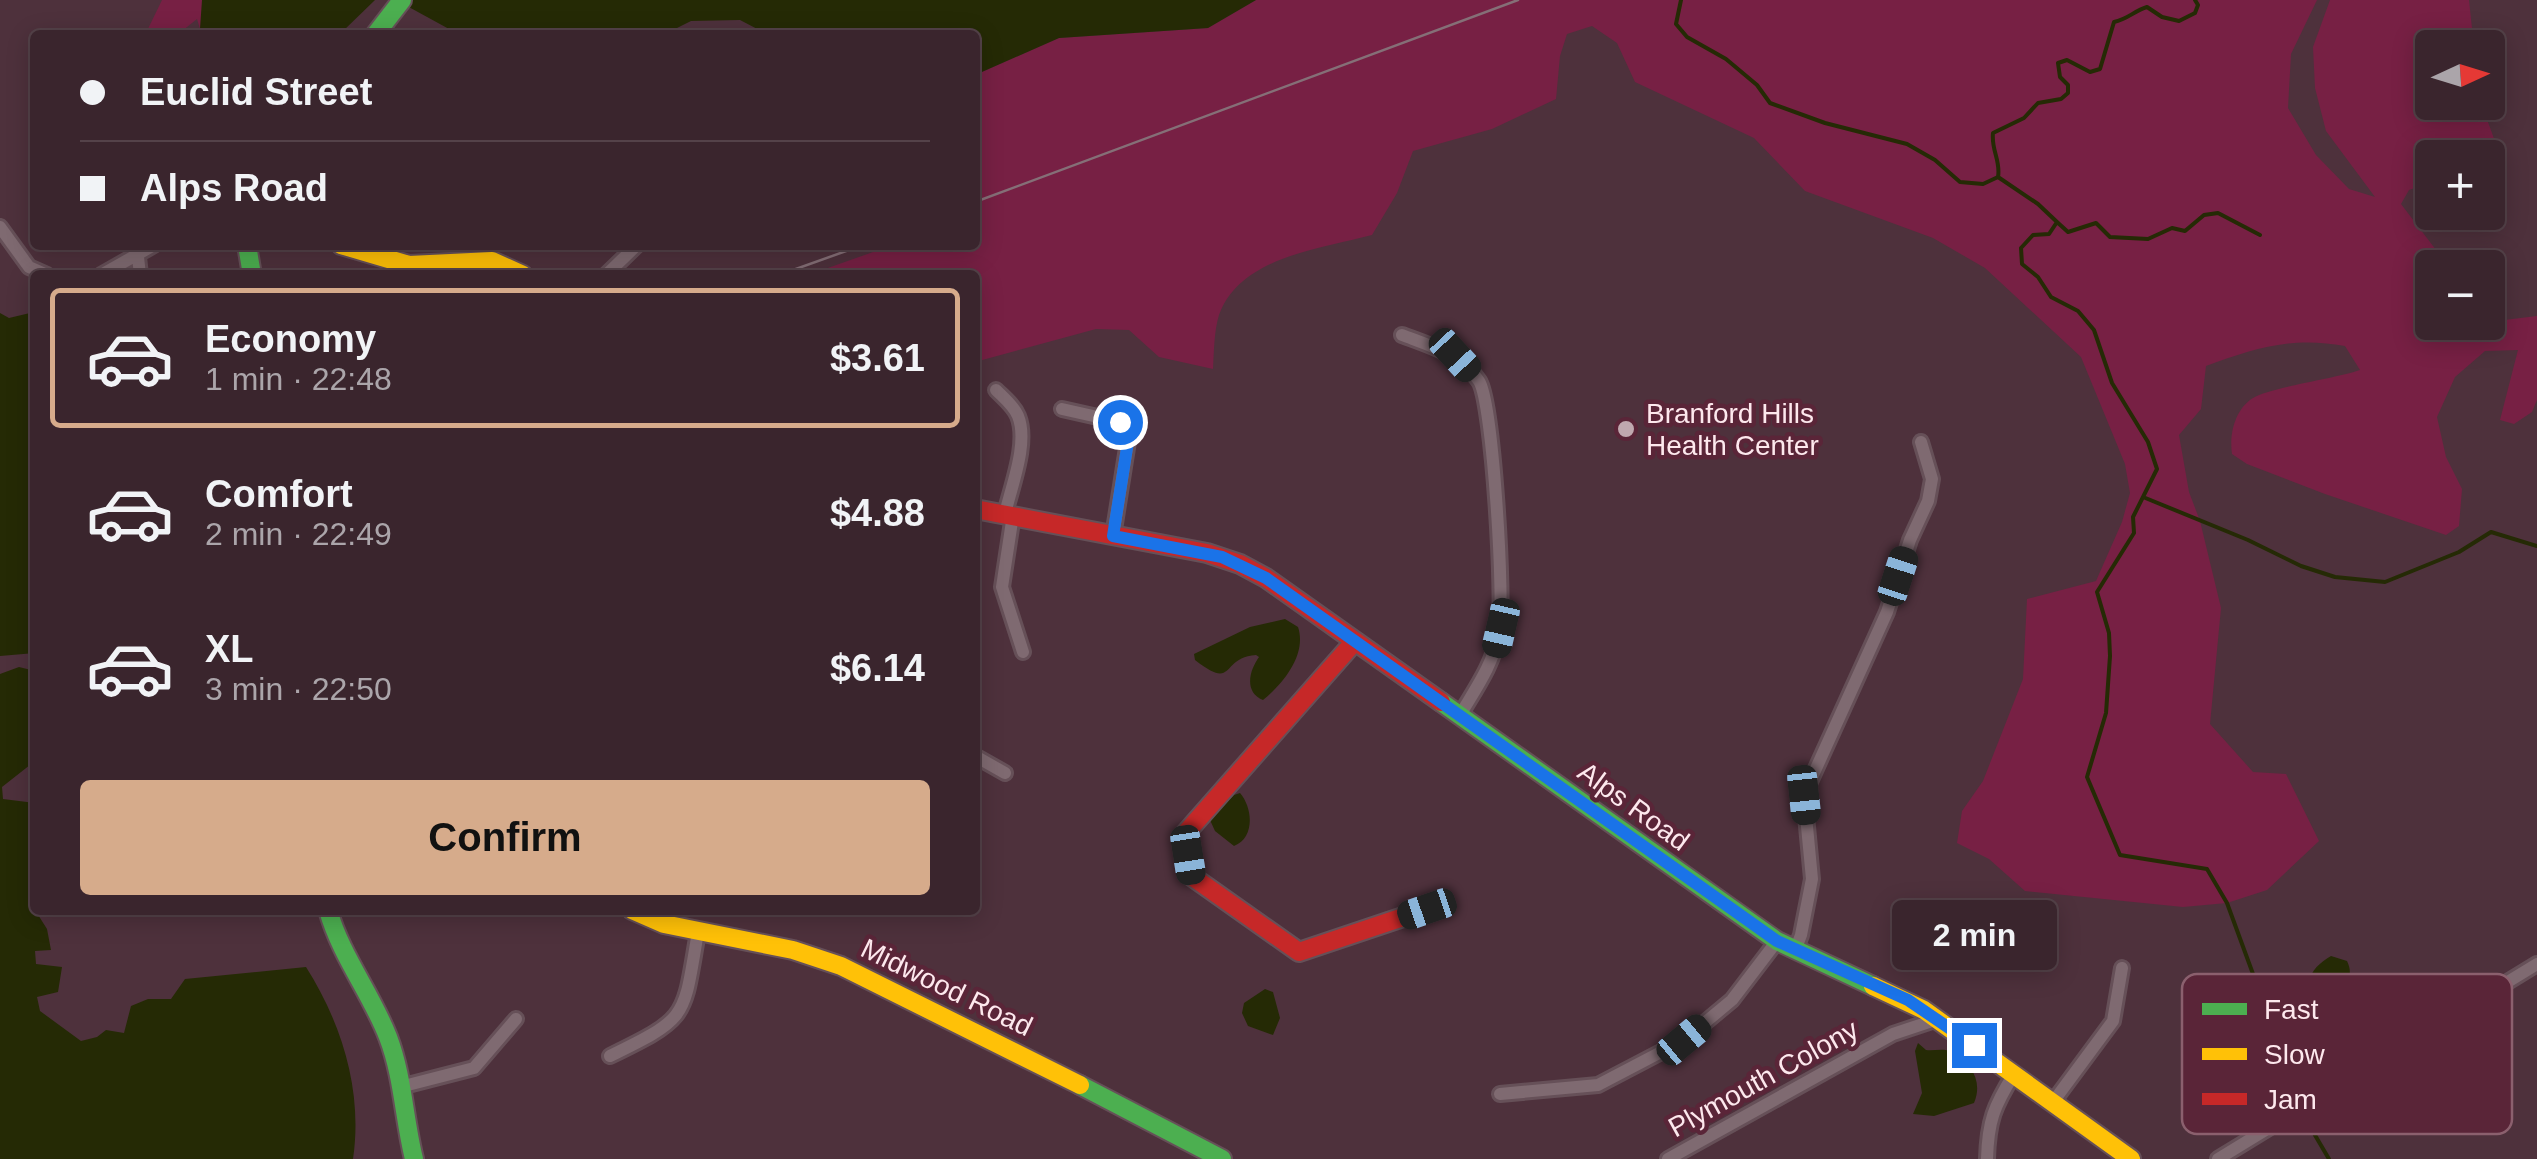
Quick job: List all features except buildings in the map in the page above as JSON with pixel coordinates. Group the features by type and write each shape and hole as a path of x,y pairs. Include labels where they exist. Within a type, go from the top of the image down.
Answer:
{"street":[{"path":"380,30 397,6"},
{"path":"0,228 36,270"},
{"path":"111,270 147,250"},
{"path":"358,250 410,265 476,257 516,270"},
{"path":"611,270 631,250"},
{"path":"138,257 139,270"},
{"path":"1402,335 1455,355 1482,384 1492,444 1501,628 1493,662 1460,716"},
{"path":"996,390 1013,408 1020,426 1002,587 1023,652"},
{"path":"1062,409 1120,422 1130,429 1113,536"},
{"path":"1795,950 1812,879 1804,795 1887,612 1910,540 1928,501 1932,478 1920,442"},
{"name":"Alps Road","path":"980,510 1196,551 1240,564 1355,641 1777,941 1908,1000 2130,1159"},
{"path":"1355,641 1184,835 1190,875 1299,952 1427,909"},
{"path":"980,759 1005,773"},
{"path":"330,915 341,952 389,1039 414,1159"},
{"name":"Midwood Road","path":"643,915 664,924 793,950 841,966 949,1017 1222,1159"},
{"path":"610,1056 664,1030 686,1006 698,932"},
{"path":"1500,1094 1598,1085 1684,1040 1732,1000 1777,941"},
{"path":"2512,979 2537,964"},
{"path":"2052,1102 2113,1021 2122,968"},
{"path":"400,1087 471,1069 516,1019"},
{"name":"Plymouth Colony","path":"1668,1159 1893,1034 1938,1019"},
{"path":"1987,1159 1991,1117 2014,1074"},
{"path":"2218,1159 2259,1134"}],"shaded area":[{"path":"162,0 349,0 365,7 344,30 200,29 197,19 183,30 147,30"},
{"path":"202,0 375,0 344,30 200,29"},
{"path":"396,0 1256,0 1208,28 1059,38 980,73 980,30 759,30 740,20 691,21 673,30 451,30"},
{"path":"1256,0 2317,0 2291,54 2288,108 2316,155 2349,189 2375,197 2326,131 2315,88 2313,47 2330,0 2469,0 2472,30 2415,30 2415,120 2487,120 2495,140 2415,140 2415,188 2409,190 2401,204 2415,222 2415,230 2421,230 2436,250 2415,250 2415,340 2505,340 2505,320 2537,316 2537,400 2532,412 2514,424 2500,420 2518,350 2485,351 2455,377 2437,417 2446,457 2462,489 2459,526 2446,535 2325,494 2247,464 2232,454 2235,423 2253,398 2360,370 2345,346 2291,343 2206,366 2201,409 2179,435 2189,492 2221,608 2210,724 2253,772 2286,774 2319,841 2267,890 2227,903 2183,907 2025,891 1989,859 1957,843 1962,811 1983,781 2023,679 2027,599 2096,581 2130,493 2125,464 2081,357 1985,268 1933,238 1805,191 1754,138 1635,82 1617,43 1592,26 1567,34 1560,56 1556,99 1492,129 1413,151 1397,193 1372,235 1284,258 1244,280 1229,295 1219,315 1213,369 1159,357 1129,330 1096,329 980,361 980,270 822,270 879,250 980,250 980,73 1059,38 1208,28"},
{"path":"0,313 9,318 30,313 30,653 0,656"},
{"path":"1285,619 1298,627 1299,647 1286,677 1263,700 1251,687 1251,675 1259,657 1256,655 1237,661 1223,673 1195,660 1194,654 1250,627"},
{"path":"19,667 30,670 30,765 2,787 3,799 30,802 30,915 38,915 47,929 51,950 35,951 36,964 62,967 58,992 37,997 40,1011 81,1041 106,1030 124,1033 131,1006 148,999 171,999 185,979 306,967 330,1011 347,1059 355,1108 353,1159 0,1159 0,674"},
{"path":"1240,793 1248,806 1250,822 1246,836 1234,846 1215,831 1210,820"},
{"path":"2331,956 2347,961 2350,969 2349,974 2312,974"},
{"path":"1265,989 1273,992 1280,1018 1273,1035 1248,1026 1242,1013 1244,1003"},
{"path":"1918,1043 1926,1050 1949,1051 1965,1062 1976,1081 1974,1103 1934,1116 1913,1114 1922,1093 1915,1051"}],"waterway":[{"path":"1681,0 1676,24 1687,37 1726,59 1757,85 1770,103 1825,123 1907,144 1935,160 1960,182 1983,184 1998,177 1993,133 2024,118 2038,103 2061,99 2068,93 2058,63 2067,60 2090,72 2100,69 2114,22 2147,7 2162,17 2179,21 2195,13 2195,0"},
{"path":"1998,177 2057,222 2049,234 2033,235 2021,248 2022,264 2038,277 2051,297 2078,311 2094,330 2112,383 2148,442 2157,469 2133,517 2134,533 2097,592 2109,633 2110,656 2106,713 2087,777 2120,855 2207,869 2227,903 2253,974"},
{"path":"2057,222 2068,232 2096,223 2110,237 2148,239 2172,228 2185,231 2204,215 2218,213 2260,235"},
{"path":"2143,497 2335,577 2385,582 2459,552 2491,532 2537,546"},
{"path":"2314,1134 2329,1159"}],"tram line":[{"path":"980,200 1518,0"},
{"path":"793,270 849,250"}],"traffic: fast":[{"path":"379,30 402,0"},
{"path":"248,250 251,270"},
{"path":"1441,702 1777,941 1873,986"},
{"path":"330,915 388,1037 414,1159"},
{"path":"1080,1085 1222,1159"}],"traffic: slow":[{"path":"358,250 409,265 492,261 512,270"},
{"path":"643,915 664,924 793,950 841,966 1080,1085"},
{"path":"1873,986 1924,1010 2131,1159"}],"traffic: jam":[{"path":"980,510 1207,553 1240,564 1266,578 1441,702"},
{"path":"1355,641 1184,835 1190,875 1299,952 1427,909"}],"place":[{"name":"Branford Hills Health Center","path":"1626,429"}],"route":[{"path":"1120,422 1130,429 1113,536 1222,557 1266,578 1777,941 1908,1000 1974,1045"}]}
